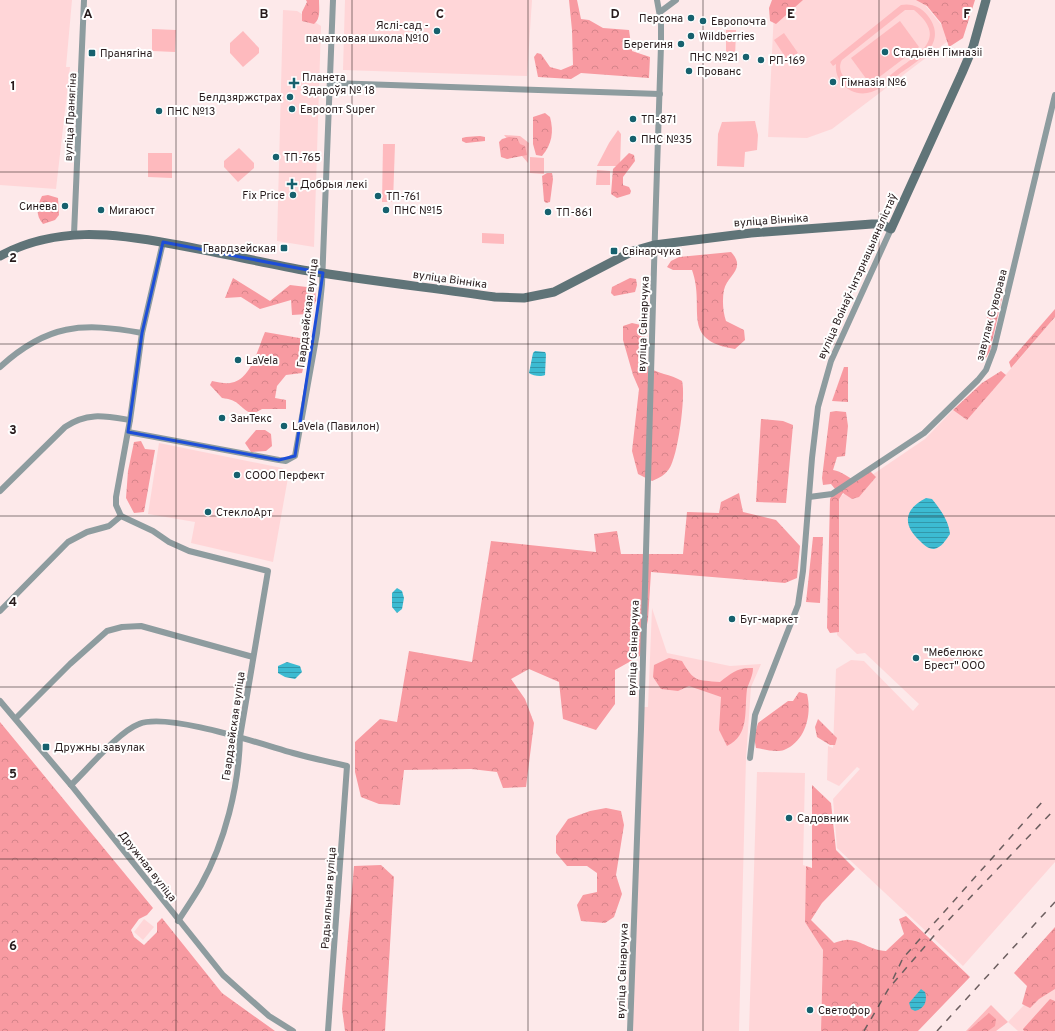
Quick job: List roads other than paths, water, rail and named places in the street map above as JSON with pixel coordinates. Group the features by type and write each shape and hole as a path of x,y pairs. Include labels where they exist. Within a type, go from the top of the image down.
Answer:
{"street":[{"name":"вуліца Пранягіна","path":"74,234 84,0"},
{"name":"Гвардзейская вуліца","path":"128,432 279,460 286,461 295,456 317,333 323,273 333,0"},
{"name":"вуліца Свінарчука","path":"630,1031 660,94 660,12 657,0"},
{"path":"660,12 676,0"},
{"name":"вуліца Воінаў-Інтэрнацыяналістаў","path":"750,758 755,715 798,605 803,571 818,407 831,361 962,74 975,42 986,0"},
{"path":"331,84 660,94"},
{"name":"завулак Суворава","path":"809,497 832,494 924,433 986,370 994,349 1055,95"},
{"name":"вуліца Вінніка","path":"0,256 27,245 74,234 114,234 323,273 495,297 524,298 554,292 633,250 654,245 751,233 872,224 881,224 891,229"},
{"path":"0,611 68,542 87,532 109,526 121,516 116,505 116,497 130,420 142,333 163,242"},
{"path":"0,367 21,349 40,338 60,331 79,327 107,326 142,333"},
{"path":"0,490 65,427 76,419 101,416 130,420"},
{"name":"Гвардзейская вуліца","path":"121,516 153,531 169,542 189,551 268,571 240,738 240,763 222,839 201,884 178,921"},
{"path":"16,718 70,664 106,632 122,626 141,626 253,657"},
{"path":"635,678 642,678"},
{"name":"Дружная вуліца","path":"0,701 16,718 71,785 178,921 223,975 241,993 269,1016 293,1031"},
{"path":"71,785 120,737 139,724 165,722 240,738"},
{"name":"Радыяльная вуліца","path":"240,738 347,766 328,1031"}],"water":[{"path":"535,351 545,352 546,354 545,375 537,376 529,373 533,353"},
{"path":"926,498 932,499 944,515 950,534 939,547 934,549 928,548 914,535 908,523 908,518 913,507"},
{"path":"397,588 402,591 404,598 402,609 397,613 392,607 392,593"},
{"path":"287,662 300,666 302,672 295,679 285,677 278,673 278,666"},
{"path":"921,989 925,992 926,1001 921,1008 915,1011 911,1009 909,1003"}],"railway":[{"path":"893,979 903,958 1043,801"},
{"path":"864,1031 889,988 939,930 1055,809"},
{"path":"937,1031 1055,902"}],"place":[{"name":"Персона","path":"691,18"},
{"name":"Европочта","path":"703,21"},
{"name":"Яслі-сад - пачатковая школа №10","path":"437,31"},
{"name":"Wildberries","path":"691,36"},
{"name":"Берегиня","path":"681,44"},
{"name":"Стадыён Гімназіі","path":"885,52"},
{"name":"Пранягіна","path":"92,53"},
{"name":"ПНС №21","path":"746,57"},
{"name":"РП-169","path":"761,60"},
{"name":"Прованс","path":"689,71"},
{"name":"Гімназія №6","path":"833,82"},
{"name":"Планета Здароўя № 18","path":"294,83"},
{"name":"Белдзяржстрах","path":"290,97"},
{"name":"Евроопт Super","path":"292,109"},
{"name":"ПНС №13","path":"159,111"},
{"name":"ТП-871","path":"633,119"},
{"name":"ПНС №35","path":"633,139"},
{"name":"ТП-765","path":"276,157"},
{"name":"Добрыя лекі","path":"292,184"},
{"name":"Fix Price","path":"293,195"},
{"name":"ТП-761","path":"378,196"},
{"name":"Синева","path":"65,206"},
{"name":"Мигаюст","path":"101,210"},
{"name":"ПНС №15","path":"386,210"},
{"name":"ТП-861","path":"548,212"},
{"name":"Гвардзейская","path":"284,248"},
{"name":"Свінарчука","path":"614,251"},
{"name":"LaVela","path":"238,360"},
{"name":"ЗанТекс","path":"222,418"},
{"name":"LaVela (Павилон)","path":"284,426"},
{"name":"СООО Перфект","path":"237,475"},
{"name":"СтеклоАрт","path":"208,512"},
{"name":"Буг-маркет","path":"732,619"},
{"name":"\"Мебелюкс Брест\" ООО","path":"916,658"},
{"name":"Дружны завулак","path":"46,747"},
{"name":"Садовник","path":"789,818"},
{"name":"Светофор","path":"810,1010"}]}
